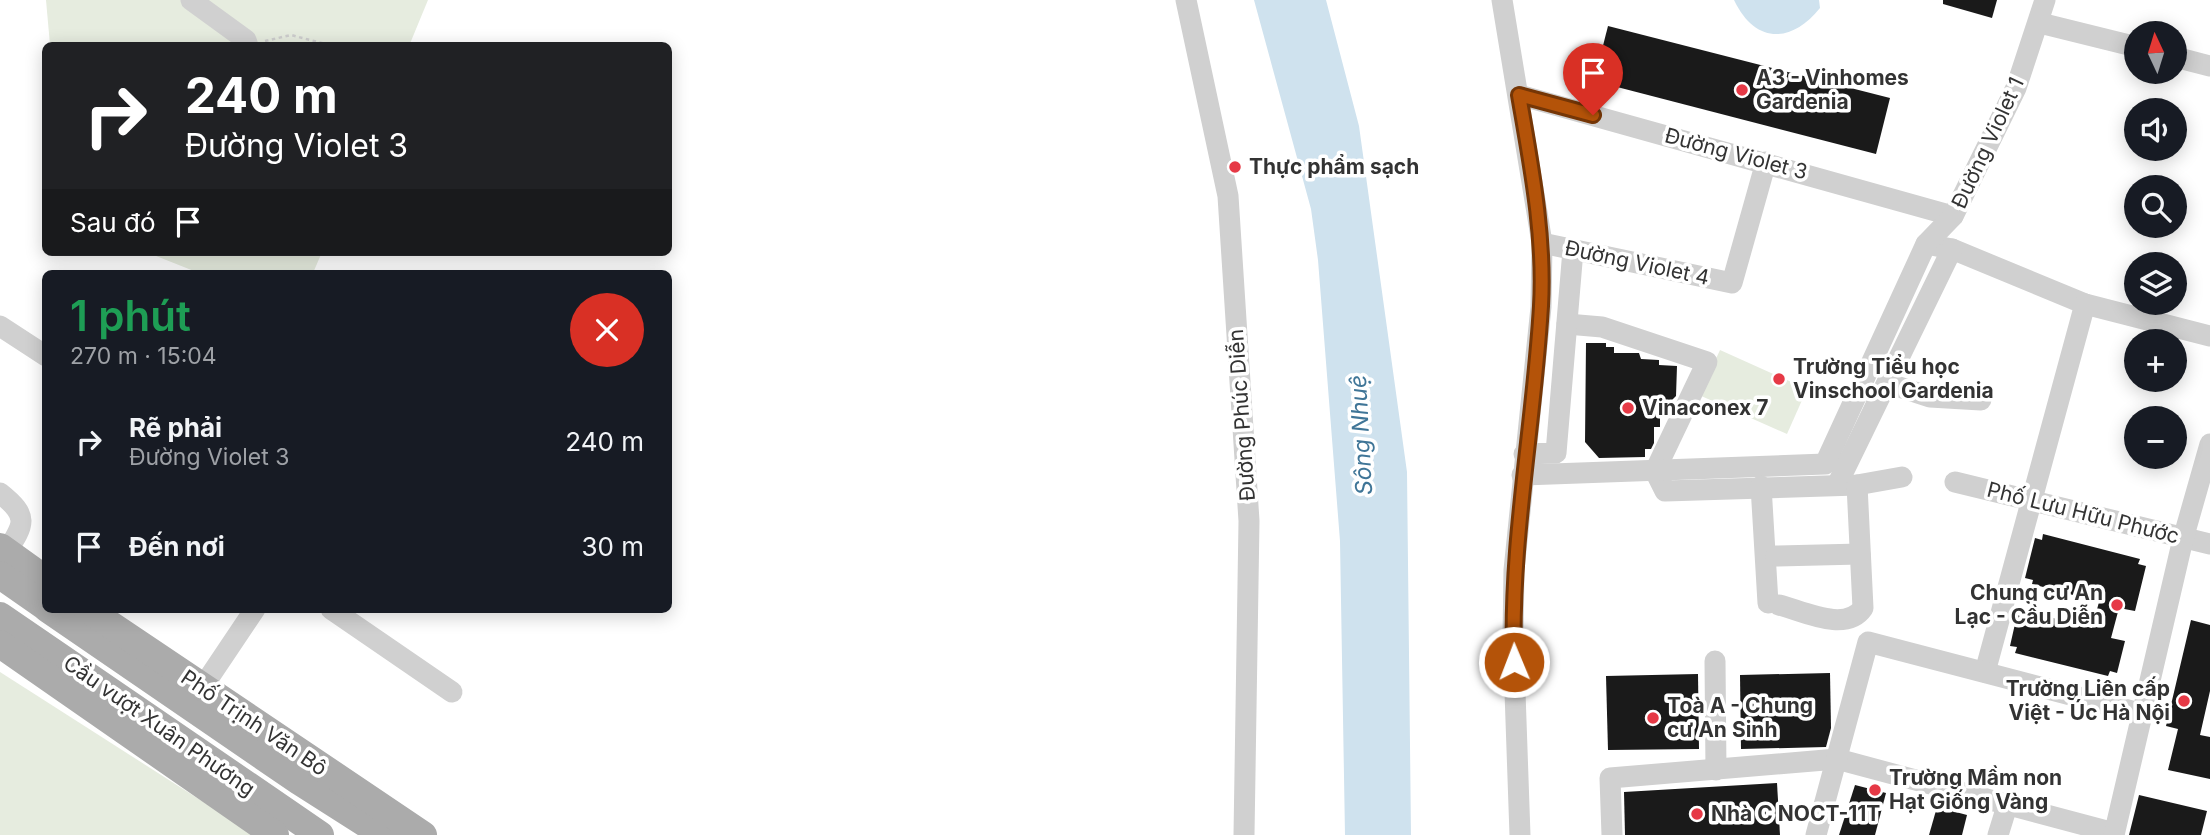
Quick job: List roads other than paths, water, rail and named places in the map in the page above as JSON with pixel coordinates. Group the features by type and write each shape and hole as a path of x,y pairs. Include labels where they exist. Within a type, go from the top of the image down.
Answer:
{"main road":[{"path":"2,558 42,578"},
{"name":"Cầu vượt Xuân Phương","path":"2,558 42,602"},
{"name":"Cầu vượt Xuân Phương","path":"54,613 276,766 384,835"},
{"name":"Phố Trịnh Văn Bô","path":"93,613 423,835"},
{"name":"Cầu vượt Xuân Phương","path":"0,616 320,835"},
{"path":"0,644 275,835"}],"street":[{"path":"191,0 244,42"},
{"name":"Đường Phúc Diễn","path":"1186,0 1228,197 1249,522 1244,835"},
{"path":"1502,0 1542,243 1541,307 1523,464 1513,635 1520,835"},
{"name":"Đường Violet 1","path":"1655,471 1825,464 1926,244 1953,216 2016,88 2040,23 2045,0"},
{"path":"2040,23 2124,44"},
{"path":"2188,60 2210,66"},
{"name":"Đường Violet 3","path":"1519,95 1953,216"},
{"name":"Đường Violet 4","path":"1542,243 1732,283 1766,162"},
{"path":"1926,244 1952,249 2085,303 2210,336"},
{"path":"1761,486 1774,604 1833,620 1858,614 1863,607 1860,554 1847,485 1887,383 1952,249"},
{"path":"1559,475 1556,453 1573,250"},
{"path":"1985,672 2085,303"},
{"path":"1567,324 1602,327 1707,362 1655,471"},
{"path":"0,326 42,353"},
{"path":"1887,383 1930,397 1981,400"},
{"path":"1612,835 1610,778 1837,759 2114,834 2183,538 2210,444"},
{"path":"1523,464 1556,453"},
{"path":"1523,464 1559,475 1655,471"},
{"path":"1655,471 1665,491 1847,485 1902,477"},
{"name":"Phố Lưu Hữu Phước","path":"1955,482 2031,498 2210,544"},
{"path":"0,493 22,516 23,527 2,558"},
{"path":"1776,556 1860,554"},
{"path":"202,688 252,613"},
{"path":"337,613 452,692"},
{"path":"1816,835 1868,642 2143,715"},
{"path":"1715,661 1716,770"},
{"path":"1998,835 2007,806"}],"water":[{"name":"Sông Nhuệ","path":"1254,0 1326,0 1359,126 1407,472 1411,835 1345,835 1340,541 1318,260 1311,209"},
{"path":"1734,0 1819,0 1820,8 1797,28 1774,34 1752,25"}],"place":[{"name":"A3 - Vinhomes Gardenia","path":"1742,90"},
{"name":"Thực phẩm sạch","path":"1235,167"},
{"name":"Trường Tiểu học Vinschool Gardenia","path":"1779,379"},
{"name":"Vinaconex 7","path":"1628,408"},
{"name":"Chung cư An Lạc - Cầu Diễn","path":"2117,605"},
{"name":"Trường Liên cấp Việt - Úc Hà Nội","path":"2184,701"},
{"name":"Toà A - Chung cư An Sinh","path":"1653,718"},
{"name":"Trường Mầm non Hạt Giống Vàng","path":"1875,790"},
{"name":"Nhà C NOCT-11T","path":"1697,814"}]}
